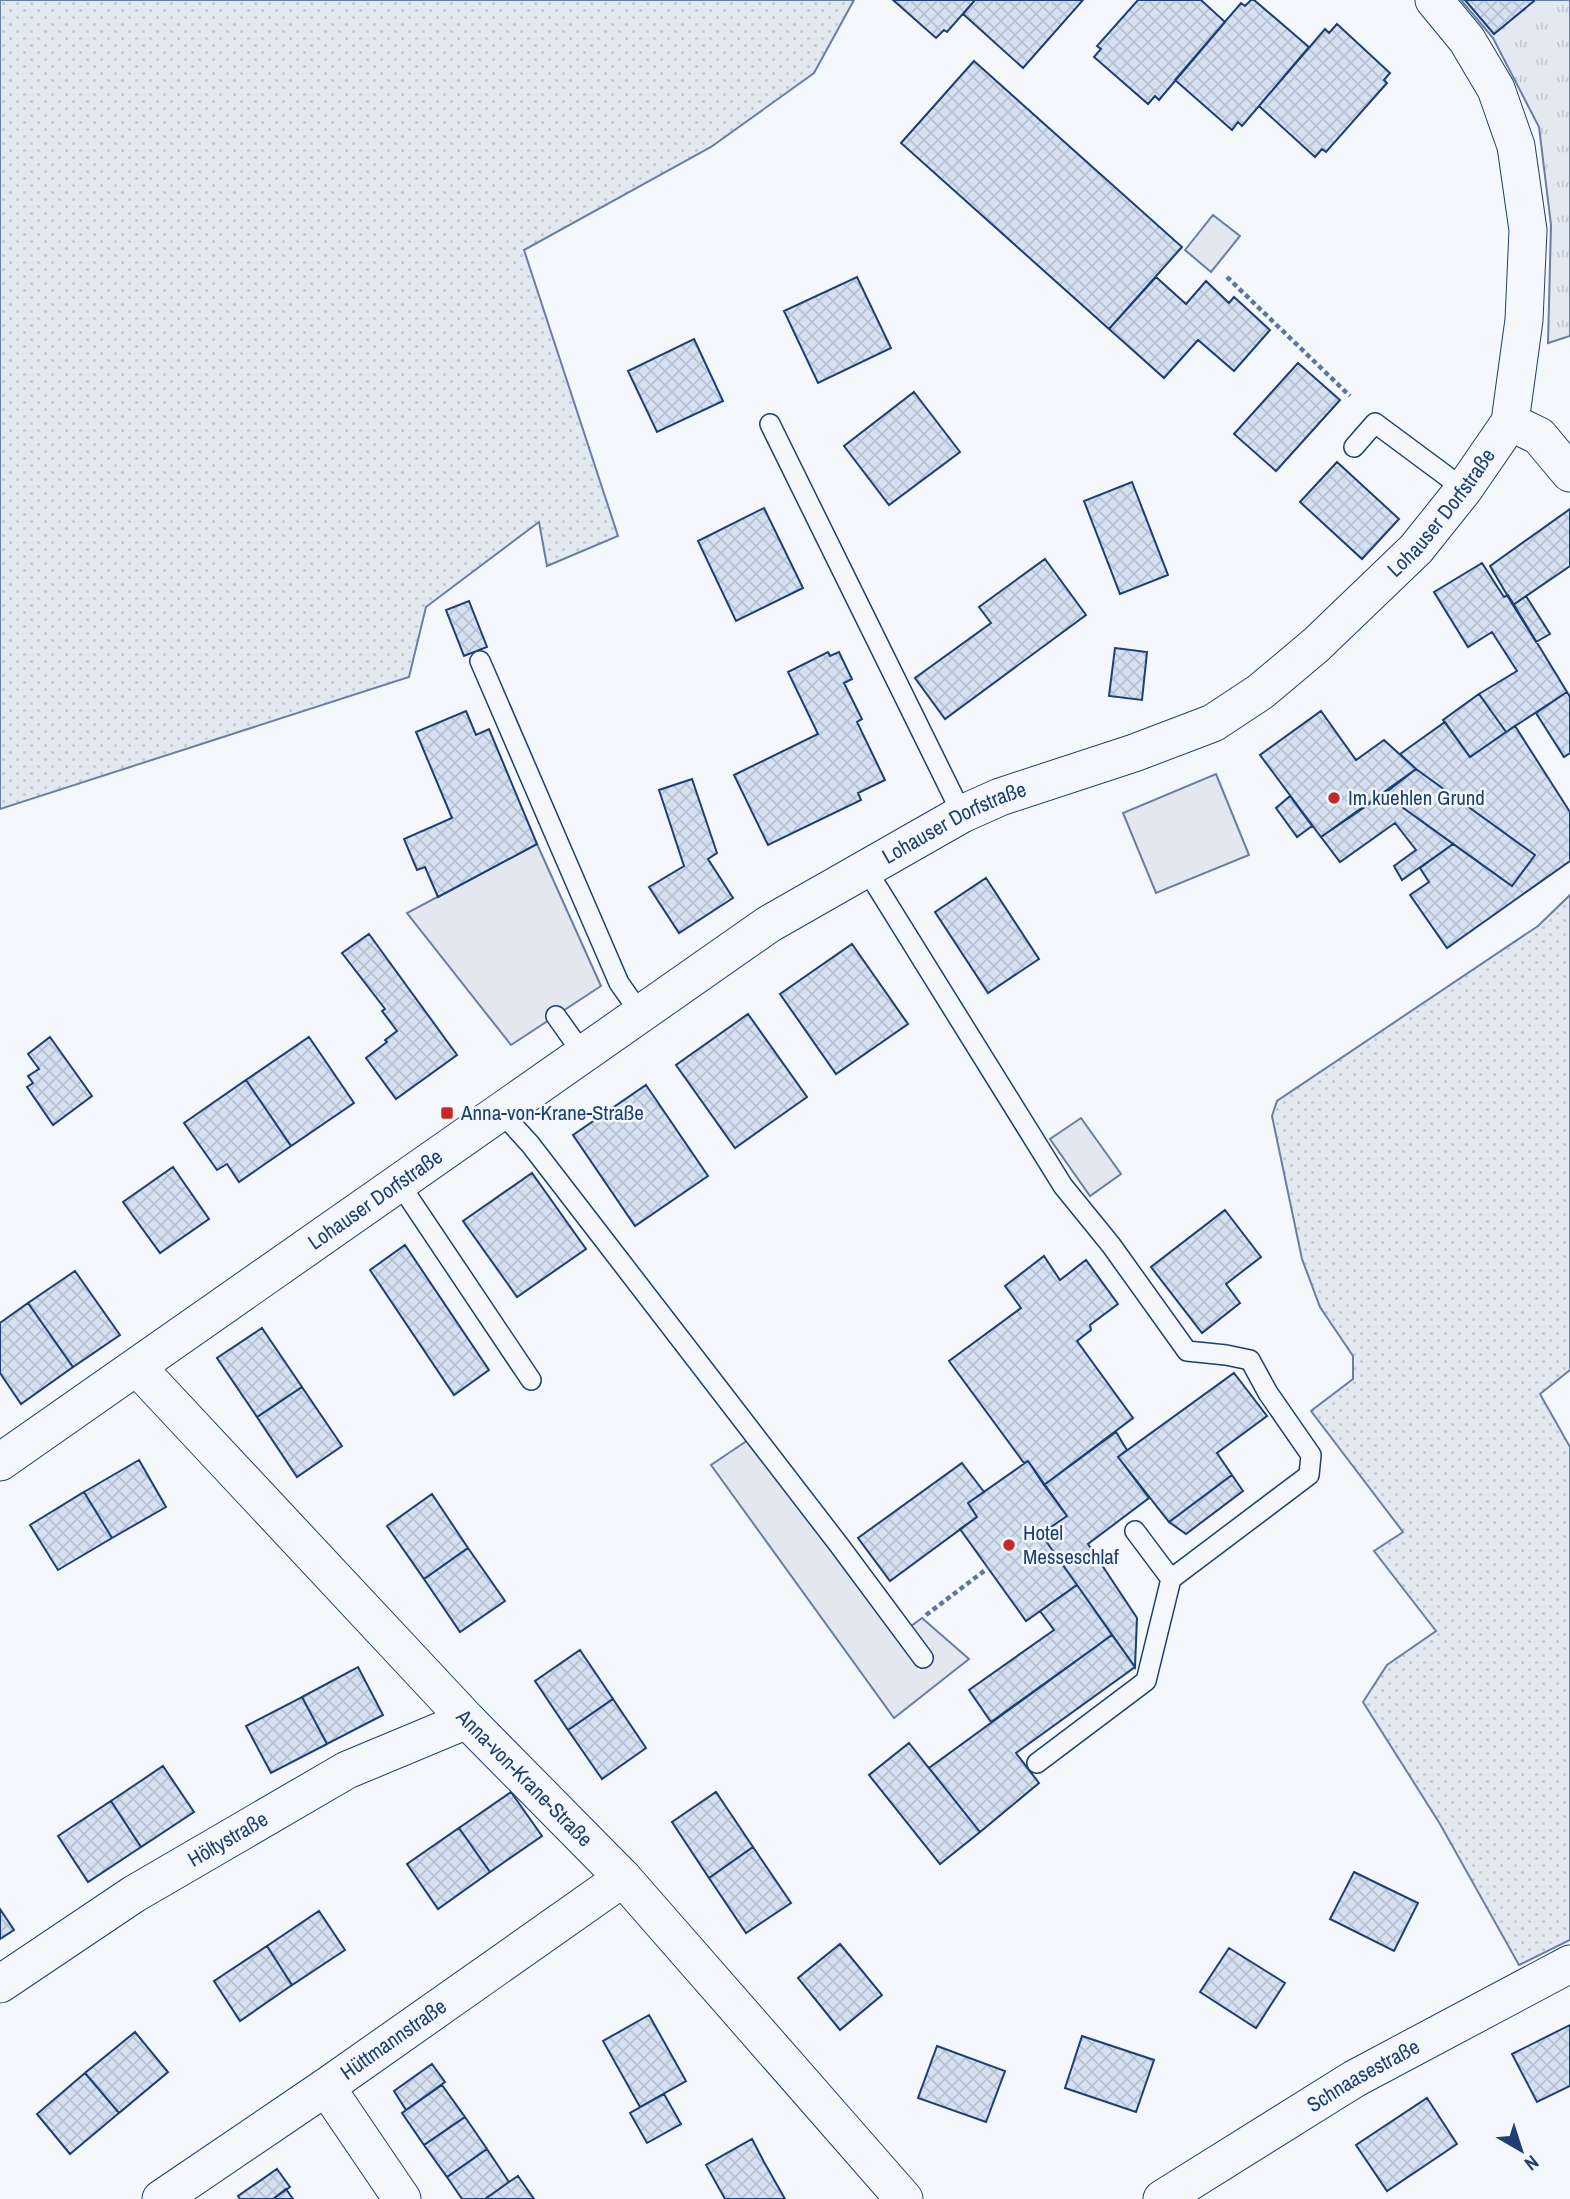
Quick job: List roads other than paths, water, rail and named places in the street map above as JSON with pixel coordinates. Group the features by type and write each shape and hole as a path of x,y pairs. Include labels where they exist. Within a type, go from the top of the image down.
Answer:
{"street":[{"name":"Lohauser Dorfstraße","path":"0,1462 769,924 962,814 1000,797 1135,753 1213,723 1260,692 1316,645 1416,549 1464,489 1510,422 1524,320 1528,230 1517,146 1496,89 1467,40 1434,0"},
{"path":"1510,422 1539,436 1570,472"},
{"name":"Anna-von-Krane-Straße","path":"137,1367 467,1720 622,1878 907,2198"},
{"name":"Höltystraße","path":"0,1984 134,1894 347,1770 467,1720"},
{"name":"Hüttmannstraße","path":"170,2196 622,1878"},
{"name":"Schnaasestraße","path":"1162,2199 1354,2079 1570,1964"},
{"path":"326,2087 402,2199"}],"lane":[{"path":"1354,447 1375,423 1464,489"},
{"path":"770,424 962,814"},
{"path":"480,661 619,983 641,1014"},
{"path":"866,869 1063,1186 1111,1245 1187,1351 1250,1360 1268,1393 1311,1455 1309,1475 1171,1579 1146,1681 1037,1763"},
{"path":"556,1016 583,1054"},
{"path":"500,1111 554,1174 923,1658"},
{"path":"399,1183 531,1380"},
{"path":"1135,1531 1171,1579"}],"place":[{"name":"Im kuehlen Grund","path":"1334,798"},
{"name":"Anna-von-Krane-Straße","path":"447,1113"},
{"name":"Hotel Messeschlaf","path":"1009,1545"}]}
